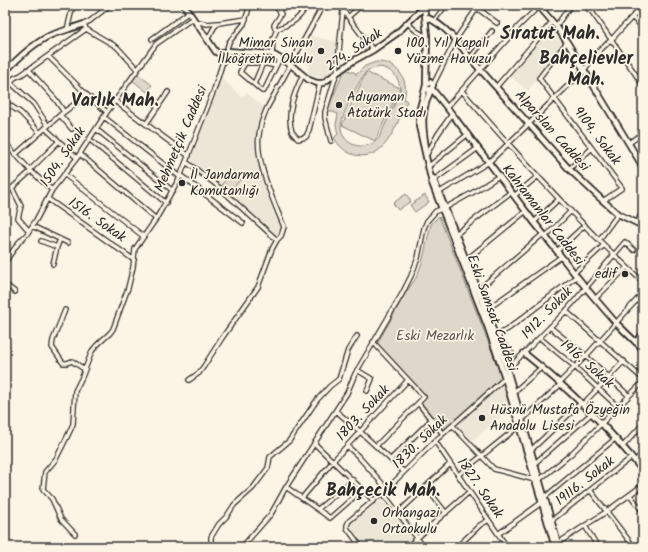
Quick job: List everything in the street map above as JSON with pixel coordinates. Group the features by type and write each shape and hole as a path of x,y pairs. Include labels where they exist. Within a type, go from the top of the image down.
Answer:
{"street":[{"path":"67,30 73,5"},
{"path":"5,92 14,78 48,56 110,5"},
{"path":"186,5 192,18 216,52 220,54 227,51 272,54 273,39 277,29 288,25 301,16 304,13 306,5"},
{"name":"Mehmetçik Caddesi","path":"75,534 61,520 52,499 43,489 45,472 56,459 69,433 74,415 75,391 92,351 110,334 113,329 128,288 135,249 173,191 189,156 229,42 244,24 250,5"},
{"path":"272,5 278,9 281,14 274,25 277,29"},
{"path":"278,9 281,5"},
{"path":"189,380 199,373 256,290 277,240 281,236 284,227 264,174 260,158 258,136 267,108 323,5"},
{"path":"340,5 373,50"},
{"path":"348,17 362,5"},
{"path":"434,21 446,5"},
{"path":"556,26 571,5"},
{"path":"583,5 592,12 643,85"},
{"path":"592,12 597,5"},
{"path":"438,193 489,162 530,124 554,98 584,70 598,52 643,5"},
{"name":"274. Sokak","path":"272,54 291,65 315,83 320,84 328,81 337,72 396,34 424,6"},
{"name":"Eski Samsat Caddesi","path":"424,6 427,36 426,85 418,117 420,134 432,184 471,283 505,378 537,480 545,497 556,546"},
{"path":"432,88 456,39 478,6 497,23"},
{"path":"447,107 538,6 556,26 567,42 643,167"},
{"path":"331,141 325,118 325,112 337,72 343,10"},
{"path":"152,38 189,12"},
{"path":"632,17 643,28"},
{"name":"1504. Sokak","path":"5,262 29,231 52,190 80,154 107,112 156,44 192,18"},
{"name":"Alparslan Caddesi","path":"426,18 434,21 456,39 470,58 482,69 569,168 603,201 618,214 643,226"},
{"path":"196,24 199,22 207,24 246,19"},
{"path":"497,86 552,22"},
{"path":"207,40 215,26 219,23"},
{"path":"408,23 411,27 427,36"},
{"path":"5,72 19,58 41,41 67,30 85,26 117,47 137,69"},
{"path":"470,58 492,31"},
{"name":"9104. Sokak","path":"567,42 539,78 622,188 603,201"},
{"path":"48,56 87,95 107,112"},
{"path":"276,66 263,63 245,63 240,72 262,91 264,91 280,58"},
{"path":"254,84 263,63"},
{"path":"28,70 56,100 64,112"},
{"path":"303,75 294,93 290,115 292,132 298,139 306,137 309,130 320,84"},
{"path":"11,83 34,104 46,127 77,158"},
{"name":"Kahramanlar Caddesi","path":"426,85 427,89 432,88 447,107 575,275 616,323 643,349"},
{"name":"Eski Samsat Caddesi","path":"432,88 424,106 422,117 423,134 429,166 443,209 456,234 486,310 507,369 535,463 541,503 556,546"},
{"path":"462,91 559,199 614,255 643,281"},
{"path":"146,124 168,92"},
{"path":"15,155 60,115 87,95"},
{"path":"115,101 189,156"},
{"path":"5,102 21,114 40,133"},
{"path":"152,102 158,107"},
{"path":"427,154 438,134 452,114"},
{"path":"60,115 72,129"},
{"path":"104,117 242,223"},
{"path":"96,129 173,191"},
{"path":"429,166 468,134"},
{"path":"629,143 643,134"},
{"path":"89,139 166,203"},
{"path":"29,231 18,218 21,206 12,188 59,141"},
{"path":"5,144 52,190"},
{"path":"434,180 478,148"},
{"path":"569,168 592,148"},
{"path":"80,154 156,219"},
{"path":"186,162 213,182 277,240"},
{"path":"64,174 143,236"},
{"path":"242,547 271,514 286,487 347,393 357,370 411,276 418,258 424,228 427,221 436,211 443,209 472,193 499,176"},
{"path":"456,234 538,176"},
{"name":"1516. Sokak","path":"48,199 134,260"},
{"path":"534,222 559,199"},
{"path":"466,260 526,211"},
{"path":"478,290 544,236 571,211"},
{"path":"636,223 643,212"},
{"path":"599,240 618,214"},
{"path":"557,251 584,225"},
{"path":"32,226 68,242"},
{"path":"53,264 60,239"},
{"path":"41,241 57,247"},
{"name":"1912. Sokak","path":"507,369 566,311 625,242 634,250"},
{"path":"497,340 501,334 575,275 604,245"},
{"path":"486,310 561,257"},
{"path":"595,299 627,267"},
{"path":"5,284 15,292"},
{"path":"522,420 586,356 643,293"},
{"path":"65,310 53,340 52,347 63,363 72,361 84,369"},
{"path":"566,311 643,379"},
{"path":"550,327 586,356 629,396"},
{"path":"635,342 643,333"},
{"path":"209,547 211,544 211,537 219,524 227,516 234,505 253,488 268,468 270,457 288,441 317,400 339,379 348,350 357,336"},
{"name":"1916. Sokak","path":"540,338 575,367 619,408"},
{"path":"373,342 424,397 376,446"},
{"path":"524,353 542,367 603,423 643,470"},
{"path":"531,450 598,388 624,361"},
{"path":"514,392 542,367"},
{"path":"505,378 507,369"},
{"path":"357,370 372,379 367,391"},
{"name":"1830. Sokak","path":"361,547 347,528 349,521 383,493 443,434 505,378"},
{"name":"1803. Sokak","path":"302,498 333,461 408,380"},
{"path":"453,426 494,469 537,480 571,454 619,408 643,382"},
{"path":"418,403 443,434"},
{"path":"336,411 404,472"},
{"path":"535,463 592,413"},
{"path":"391,460 432,419"},
{"path":"623,446 643,424"},
{"path":"458,475 519,426"},
{"path":"545,497 616,438"},
{"name":"1827. Sokak","path":"435,442 507,547"},
{"path":"314,443 374,501"},
{"path":"347,446 358,456 387,489"},
{"name":"19116. Sokak","path":"551,521 590,490 643,453"},
{"path":"398,513 450,464"},
{"path":"318,509 353,480"},
{"path":"556,546 643,485"},
{"path":"286,487 327,517 332,517 362,489"},
{"path":"426,487 446,513"},
{"path":"590,490 634,547"},
{"path":"407,547 469,492"},
{"path":"383,493 424,547"},
{"path":"630,495 643,512"},
{"path":"498,534 541,503"},
{"path":"457,547 480,525 489,520"},
{"path":"585,526 598,547"}],"shaded area":[{"path":"550,27 562,44 528,91 510,76"},
{"name":"Mimar Sinan İlköğretim Okulu","path":"311,36 339,42 335,69 325,77 319,78 307,73 310,66 301,60"},
{"path":"221,78 242,97 246,92 264,107 256,138 260,168 282,230 274,242 228,199 188,168"},
{"name":"Hüsnü Mustafa Özyeğin Anadolu Lisesi","path":"500,386 503,387 510,409 471,442 456,427"},
{"path":"384,497 412,535 411,539 401,547 365,547 349,525"}],"green space":[{"name":"Adıyaman Atatürk Stadı","path":"376,62 396,68 405,85 404,99 407,101 395,129 383,147 366,156 349,153 338,144 334,138 338,134 336,125 338,114 327,110 345,69 356,73 356,75 365,66","holes":["380,67 391,71 398,80 400,92 379,138 374,143 361,146 355,145 345,138 341,125 344,114 357,86 368,70"]},
{"path":"366,72 400,88 375,141 342,125"},
{"path":"138,74 152,85 147,92 132,80"},
{"path":"233,172 241,179 230,191 222,184"},
{"path":"406,194 411,201 398,210 393,203"},
{"path":"425,195 429,202 415,212 410,205"},
{"name":"Eski Mezarlık","path":"439,216 502,377 444,431 421,403 427,397 377,344 405,294 416,278 422,263 431,224"},
{"path":"502,338 517,355 508,362 500,340"}],"place":[{"name":"Mimar Sinan İlköğretim Okulu","path":"321,51"},
{"name":"100. Yıl Kapalı Yüzme Havuzu","path":"398,51"},
{"name":"Adıyaman Atatürk Stadı","path":"339,105"},
{"name":"İl Jandarma Komutanlığı","path":"182,183"},
{"name":"edif","path":"625,274"},
{"name":"Hüsnü Mustafa Özyeğin Anadolu Lisesi","path":"482,418"},
{"name":"Orhangazi Ortaokulu","path":"374,521"}],"district":[{"name":"Sıratut Mah.","path":"550,34"},
{"name":"Bahçelievler Mah.","path":"586,69"},
{"name":"Varlık Mah.","path":"115,101"},
{"name":"Bahçecik Mah.","path":"383,491"}]}
